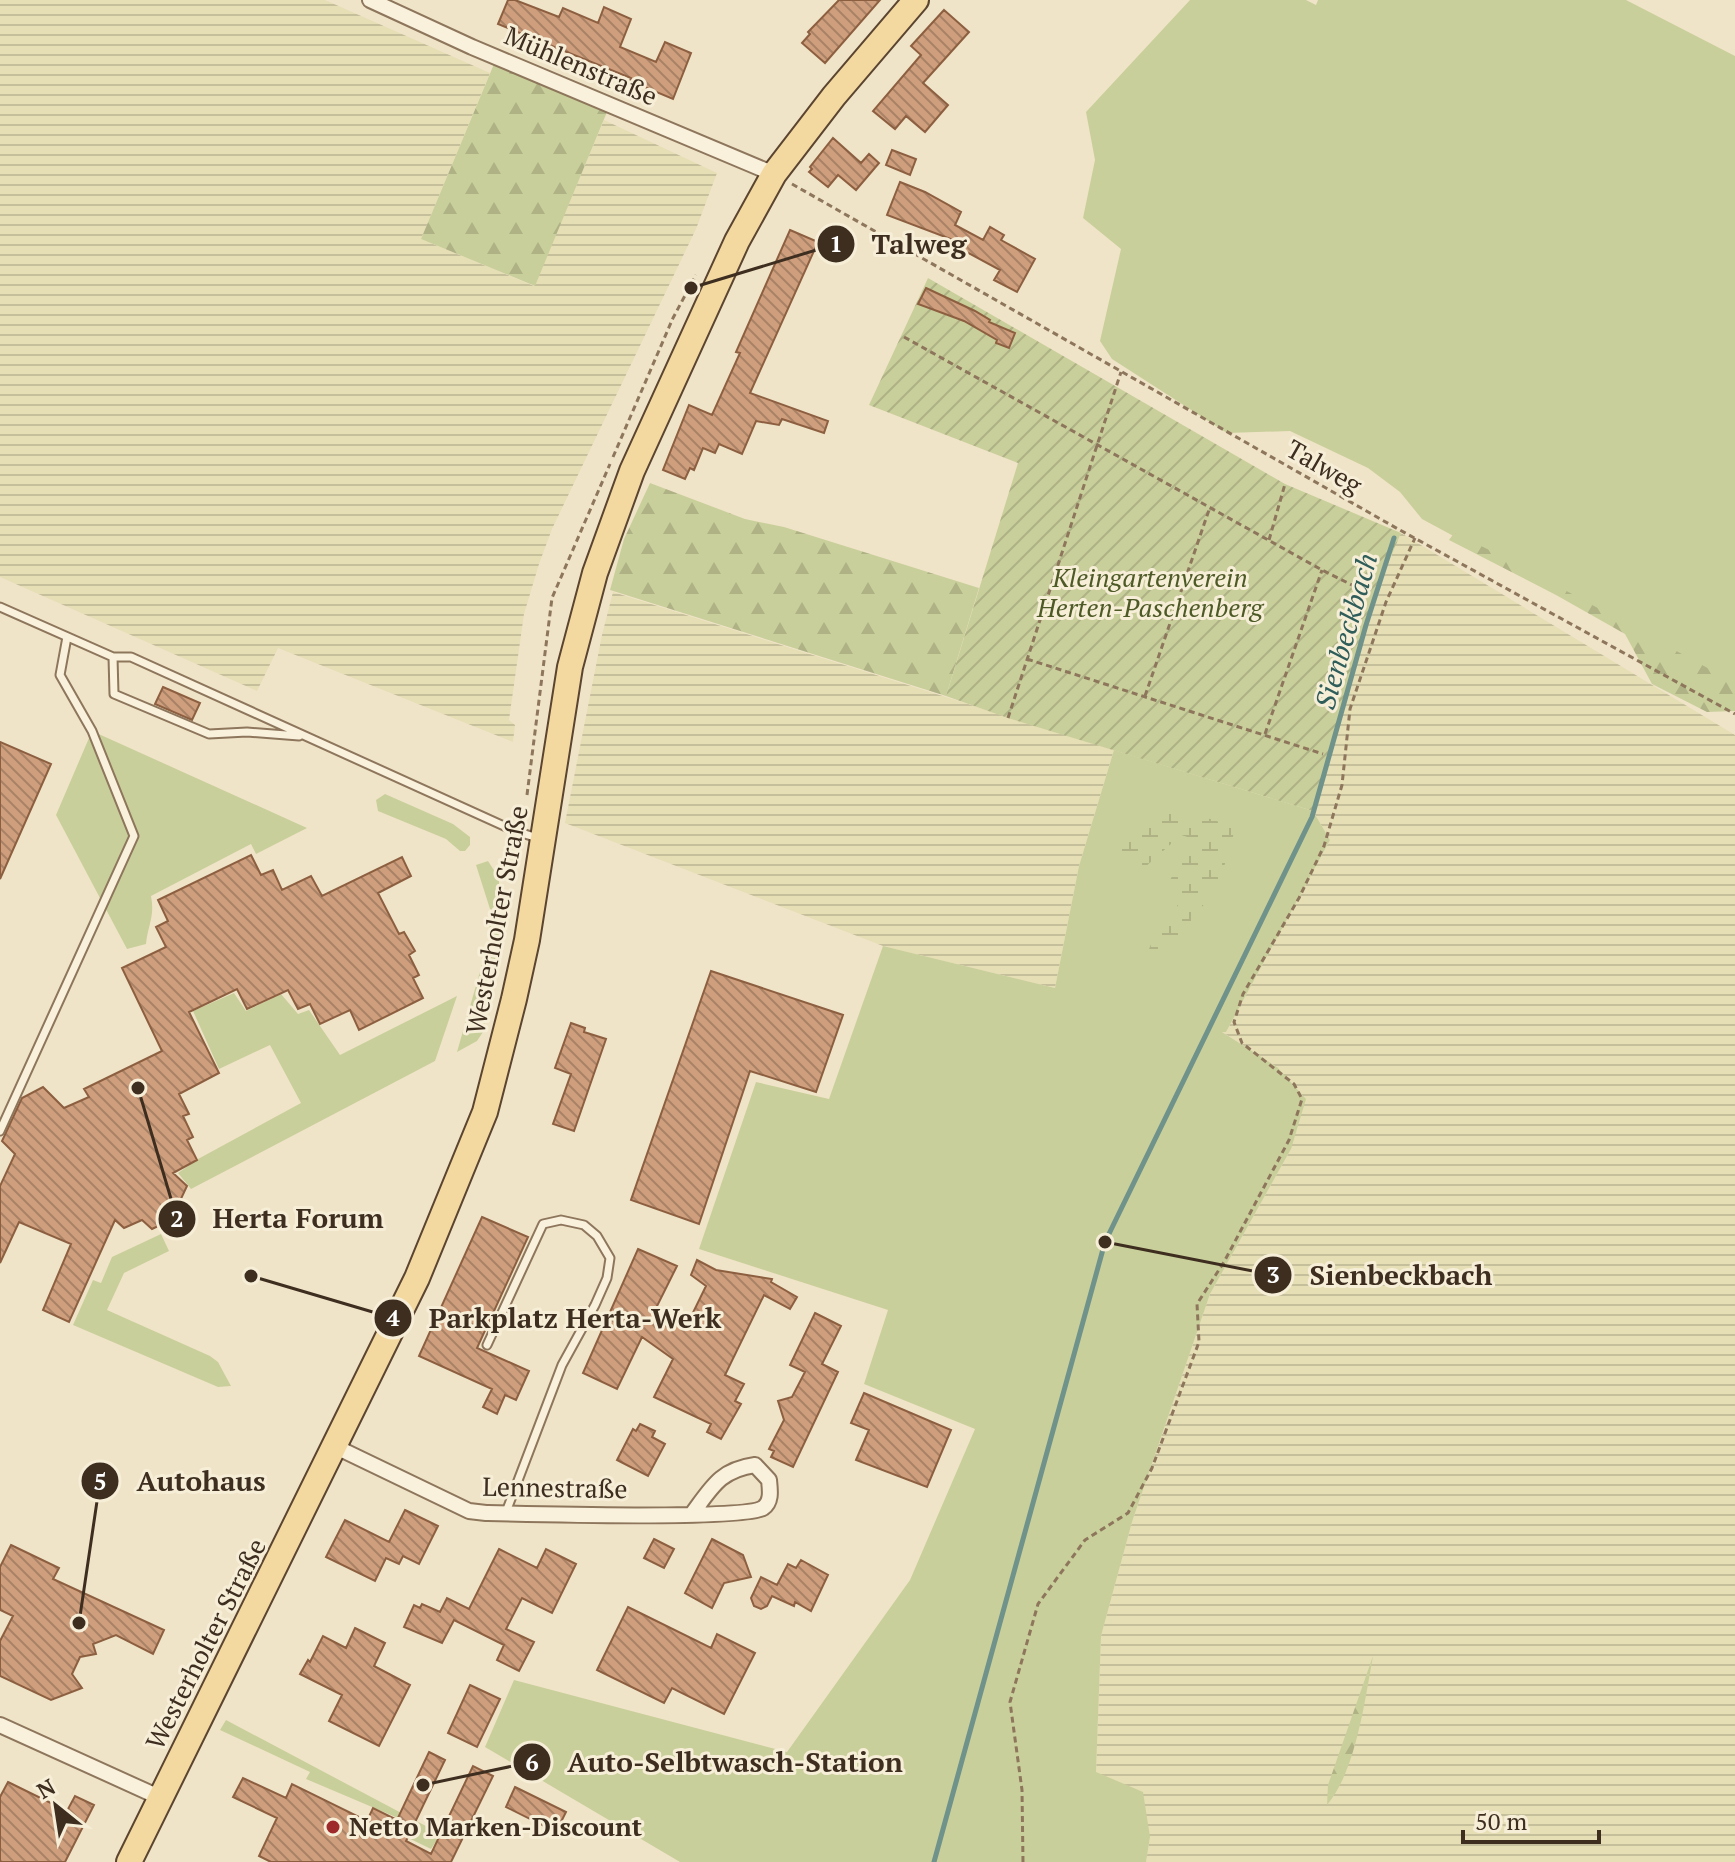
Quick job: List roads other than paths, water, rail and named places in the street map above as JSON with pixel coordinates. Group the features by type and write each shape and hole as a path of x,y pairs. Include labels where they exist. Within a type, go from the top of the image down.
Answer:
{"main road":[{"name":"Westerholter Straße","path":"129,1862 417,1278 485,1112 518,984 532,837 570,667 595,573 632,471 737,241 774,174 834,96 916,0"}],"street":[{"name":"Mühlenstraße","path":"370,0 472,47 774,174"},
{"name":"Lennestraße","path":"336,1447 469,1511 692,1514 751,1512 765,1507 770,1493 769,1480 755,1465 736,1468 715,1482 692,1514"},
{"path":"0,1725 161,1798"}],"lane":[{"path":"0,607 113,657 131,657 532,837"},
{"path":"0,1131 134,836 92,731 60,675 67,637"},
{"path":"113,657 114,694 175,722 209,734 247,732 305,737"},
{"path":"487,1345 543,1224 561,1220 584,1225 597,1236 610,1258 607,1278 562,1365 506,1513"}],"waterway":[{"name":"Sienbeckbach","path":"934,1862 1105,1242 1312,817 1394,538"}],"place":[{"name":"Talweg","path":"691,288"},
{"name":"Herta Forum","path":"138,1088"},
{"name":"Sienbeckbach","path":"1105,1242"},
{"name":"Parkplatz Herta-Werk","path":"251,1276"},
{"name":"Autohaus","path":"79,1623"},
{"name":"Auto-Selbtwasch-Station","path":"423,1785"},
{"name":"Netto Marken-Discount","path":"333,1827"}],"park label":[{"name":"Kleingartenverein Herten-Paschenberg","path":"1150,593"}]}
